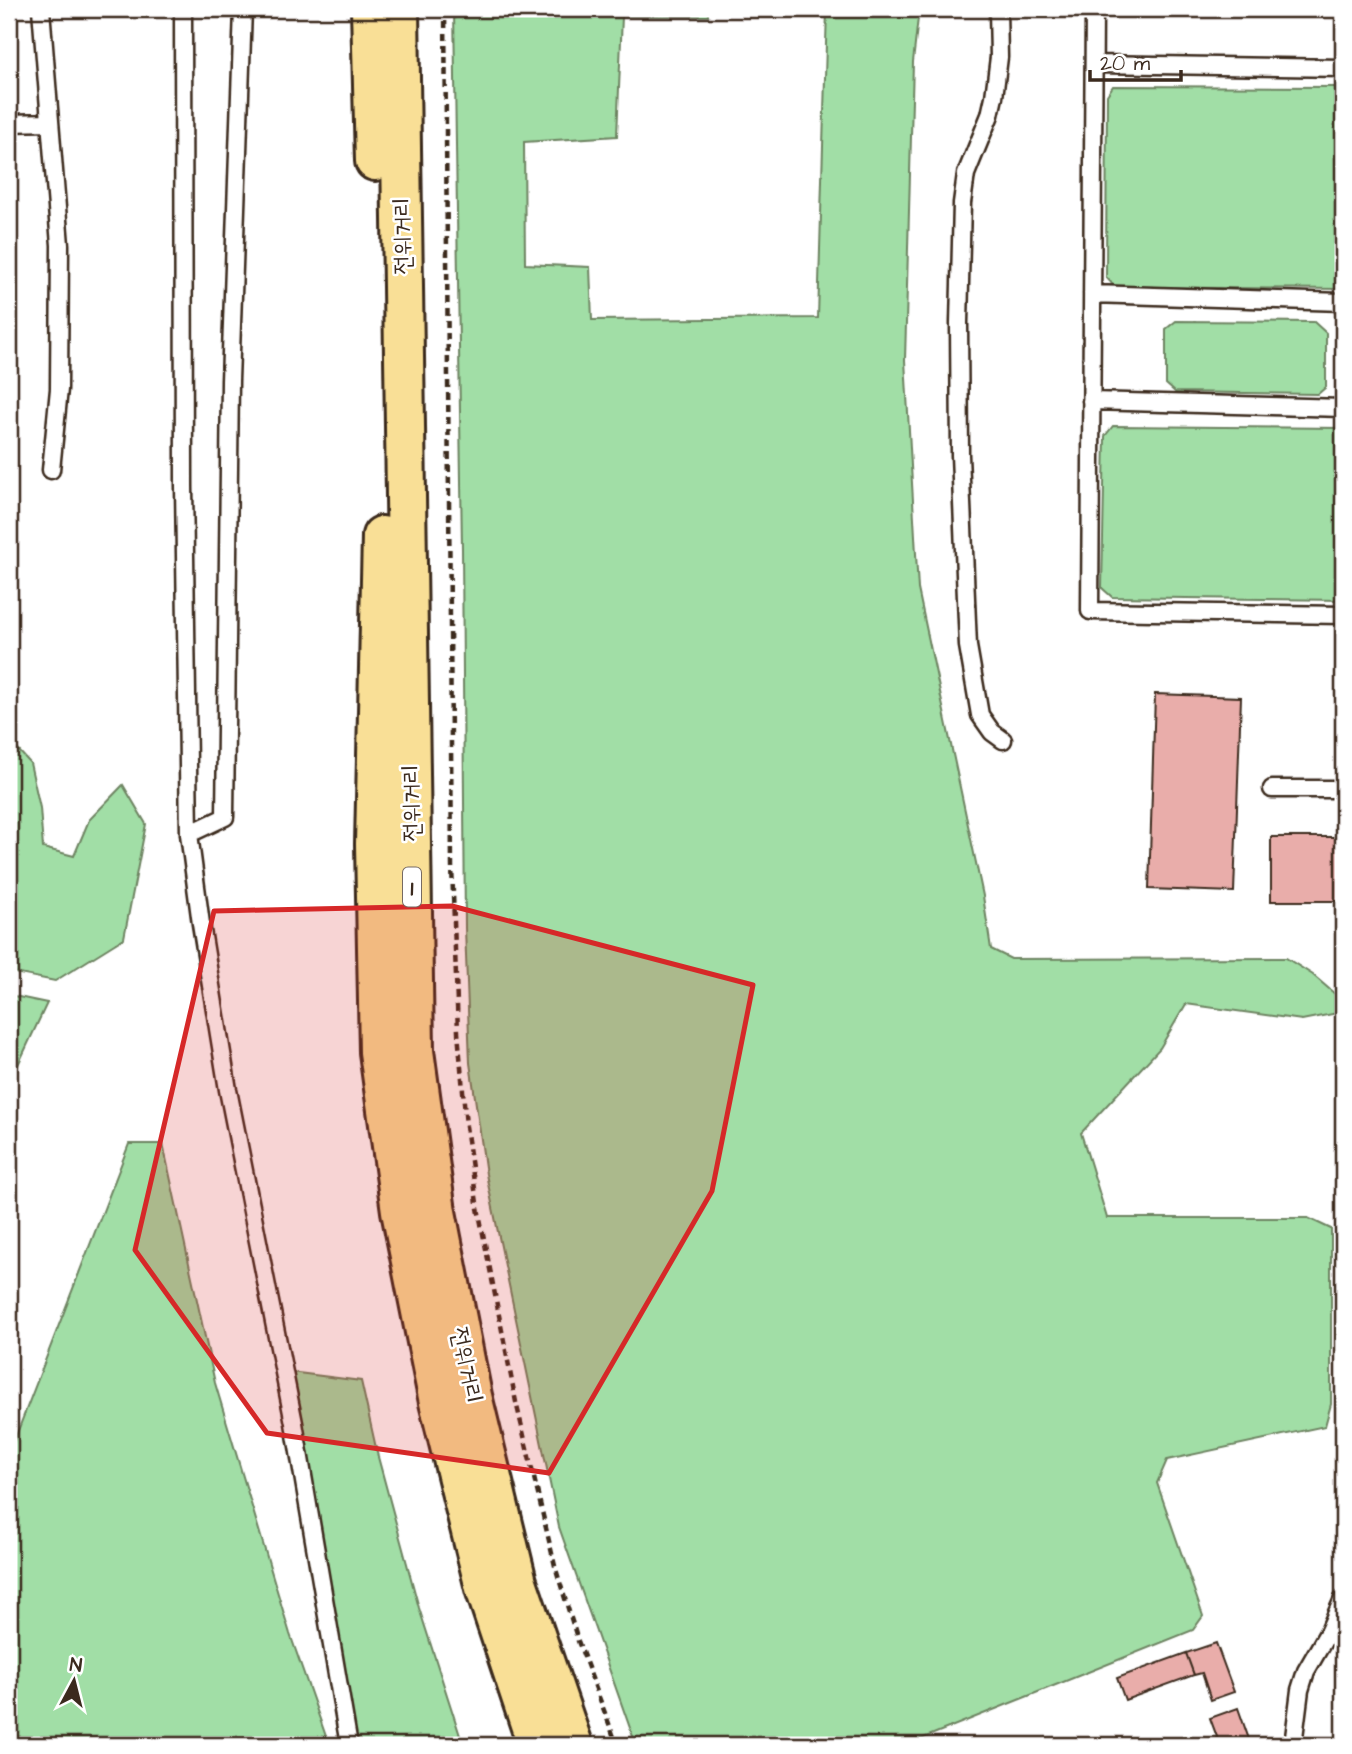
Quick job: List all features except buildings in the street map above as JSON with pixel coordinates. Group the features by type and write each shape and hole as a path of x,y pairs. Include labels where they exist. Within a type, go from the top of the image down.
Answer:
{"main road":[{"name":"전위거리","path":"371,9 382,503 375,844 379,1052 401,1211 439,1402 485,1588 537,1745"},
{"name":"전위거리","path":"399,9 414,1051 436,1212 472,1396 517,1582 573,1745"}],"lane":[{"path":"41,9 60,245 59,389 51,470"},
{"path":"183,9 184,486 189,834 228,1090 294,1423 349,1745"},
{"path":"189,834 225,817 230,381 243,9"},
{"path":"998,9 999,58 994,97 964,184 959,336 960,455 968,646 980,715 992,733 1003,740"},
{"path":"1094,9 1090,611 1343,614"},
{"path":"1094,64 1343,68"},
{"path":"9,122 50,122"},
{"path":"1093,294 1343,302"},
{"path":"1091,401 1343,408"},
{"path":"1272,789 1343,789"},
{"path":"1293,1745 1300,1690 1306,1671 1329,1631 1343,1599"}],"path":[{"path":"445,9 452,866 458,1032 466,1126 477,1203 516,1402 555,1566 578,1641 617,1745"}],"highlighted area":[{"path":"452,906 753,985 712,1191 549,1473 267,1433 135,1250 214,911"}],"green space":[{"path":"454,9 708,9 708,16 622,16 617,136 524,142 525,264 590,267 592,320 818,318 827,9 919,9 913,62 905,360 918,589 983,896 991,949 1011,959 1286,958 1313,975 1343,1001 1343,1012 1302,1020 1186,1004 1160,1048 1081,1133 1107,1218 1308,1218 1331,1229 1331,1404 1325,1426 1167,1460 1157,1483 1203,1616 1193,1630 906,1745 636,1745 559,1527 486,1174 470,1063 465,928"},
{"path":"1113,86 1343,87 1343,289 1115,287 1106,277 1107,95"},
{"path":"1176,321 1314,322 1326,333 1326,387 1318,394 1175,392 1166,384 1166,329"},
{"path":"1113,426 1343,428 1343,600 1112,597 1102,588 1105,436"},
{"path":"9,740 30,763 40,808 43,848 74,856 89,820 123,785 146,824 124,938 55,981 9,972"},
{"path":"9,995 47,1003 9,1084"},
{"path":"129,1144 163,1144 215,1383 290,1634 329,1745 9,1745 9,1454"},
{"path":"290,1372 361,1381 378,1457 419,1608 463,1745 357,1745"}]}
